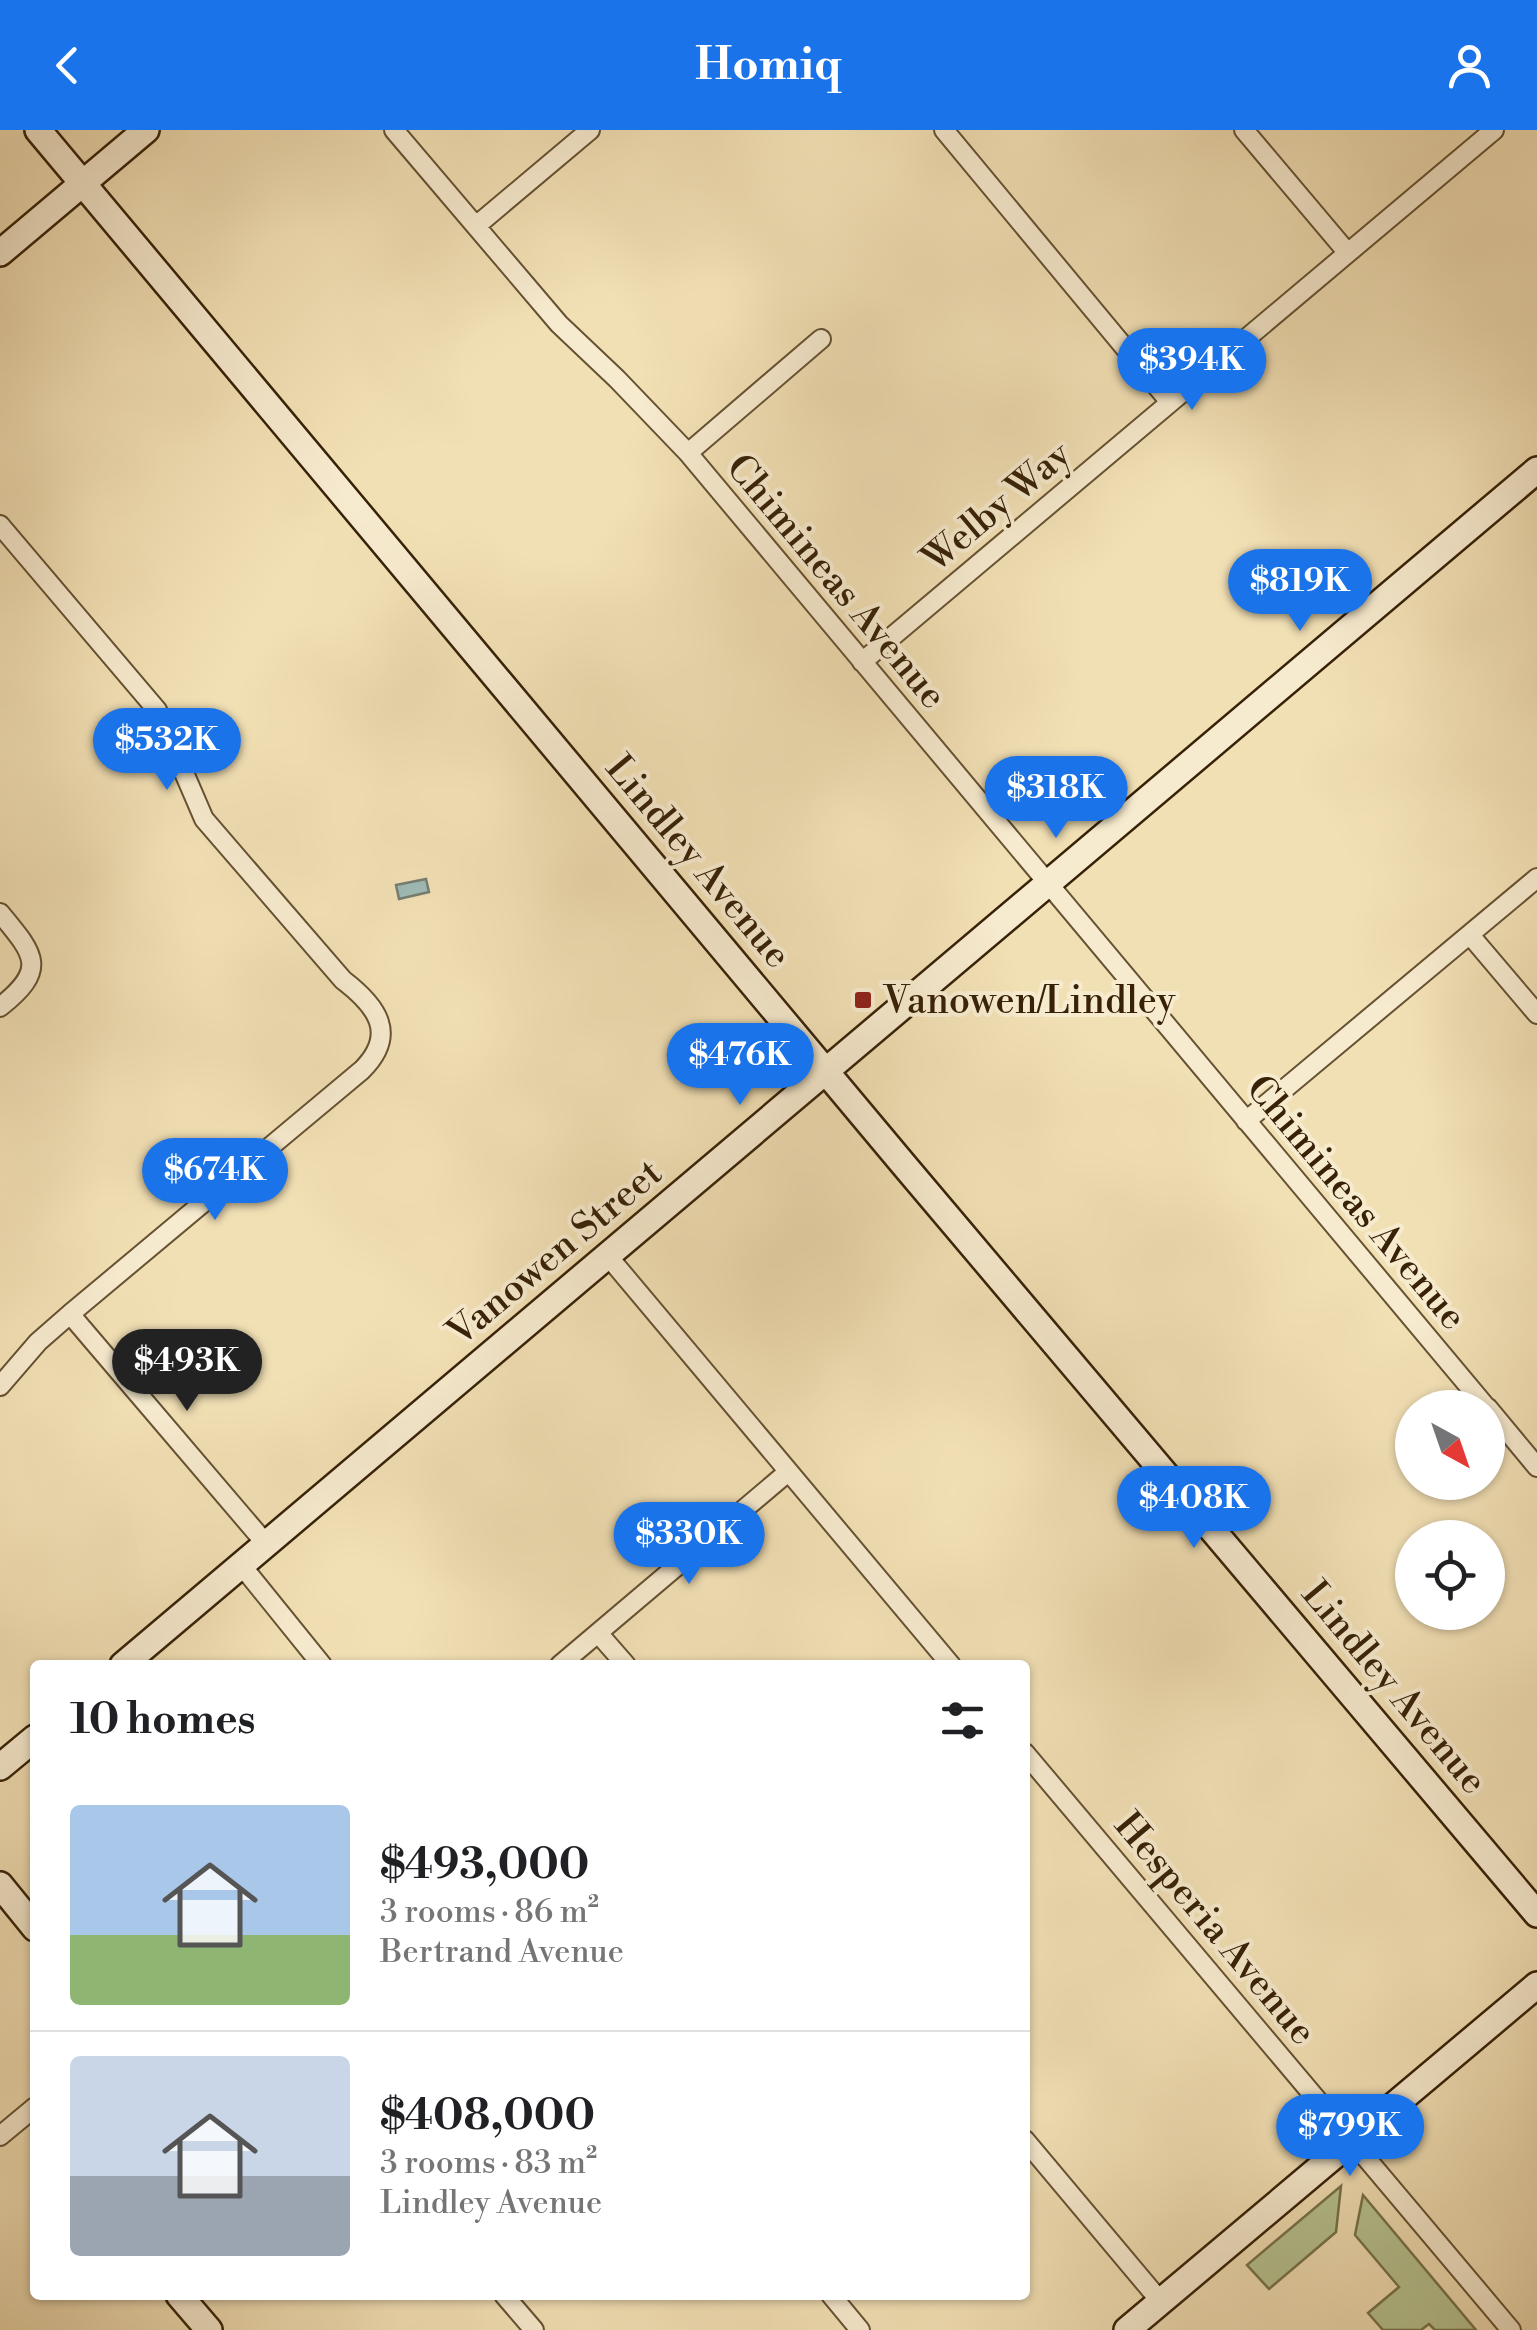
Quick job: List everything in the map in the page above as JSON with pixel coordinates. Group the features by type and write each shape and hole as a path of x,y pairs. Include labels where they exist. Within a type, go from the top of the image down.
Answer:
{"main road":[{"name":"Lindley Avenue","path":"38,130 1537,1914"},
{"path":"0,253 146,130"},
{"name":"Vanowen Street","path":"129,1660 1537,470"},
{"path":"0,1767 30,1742"},
{"path":"0,1886 30,1922"},
{"path":"1128,2330 1537,1986"},
{"path":"184,2300 209,2330"}],"street":[{"name":"Chimineas Avenue","path":"394,130 558,324 617,378 688,454 1472,1390"},
{"path":"476,226 590,130"},
{"path":"944,130 1169,402"},
{"path":"1244,130 1347,252"},
{"name":"Welby Way","path":"862,662 1494,130"},
{"path":"688,454 822,339"},
{"path":"0,525 157,710 204,819 343,980 370,1004 379,1018 382,1034 378,1050 362,1070 70,1314 38,1342 0,1386"},
{"path":"1246,1122 1537,878"},
{"path":"0,914 24,941 32,972 20,991 0,1007"},
{"path":"1470,934 1537,1014"},
{"path":"607,1255 947,1660"},
{"path":"70,1314 267,1546"},
{"name":"Chimineas Avenue","path":"1505,1429 1537,1467"},
{"path":"566,1660 788,1472"},
{"path":"242,1566 318,1660"},
{"path":"598,1632 622,1660"},
{"name":"Hesperia Avenue","path":"1030,1759 1511,2330"},
{"path":"0,2136 30,2110"},
{"path":"1030,2146 1161,2302"},
{"path":"508,2300 534,2330"},
{"path":"834,2300 860,2330"}],"green space":[{"path":"1341,2186 1336,2232 1269,2289 1247,2265"},
{"path":"1363,2195 1476,2330 1435,2330 1429,2324 1421,2330 1383,2330 1368,2313 1399,2287 1355,2235"}],"water":[{"path":"426,879 429,892 399,899 396,885"}],"place":[{"name":"Vanowen/Lindley","path":"863,1000"}]}
